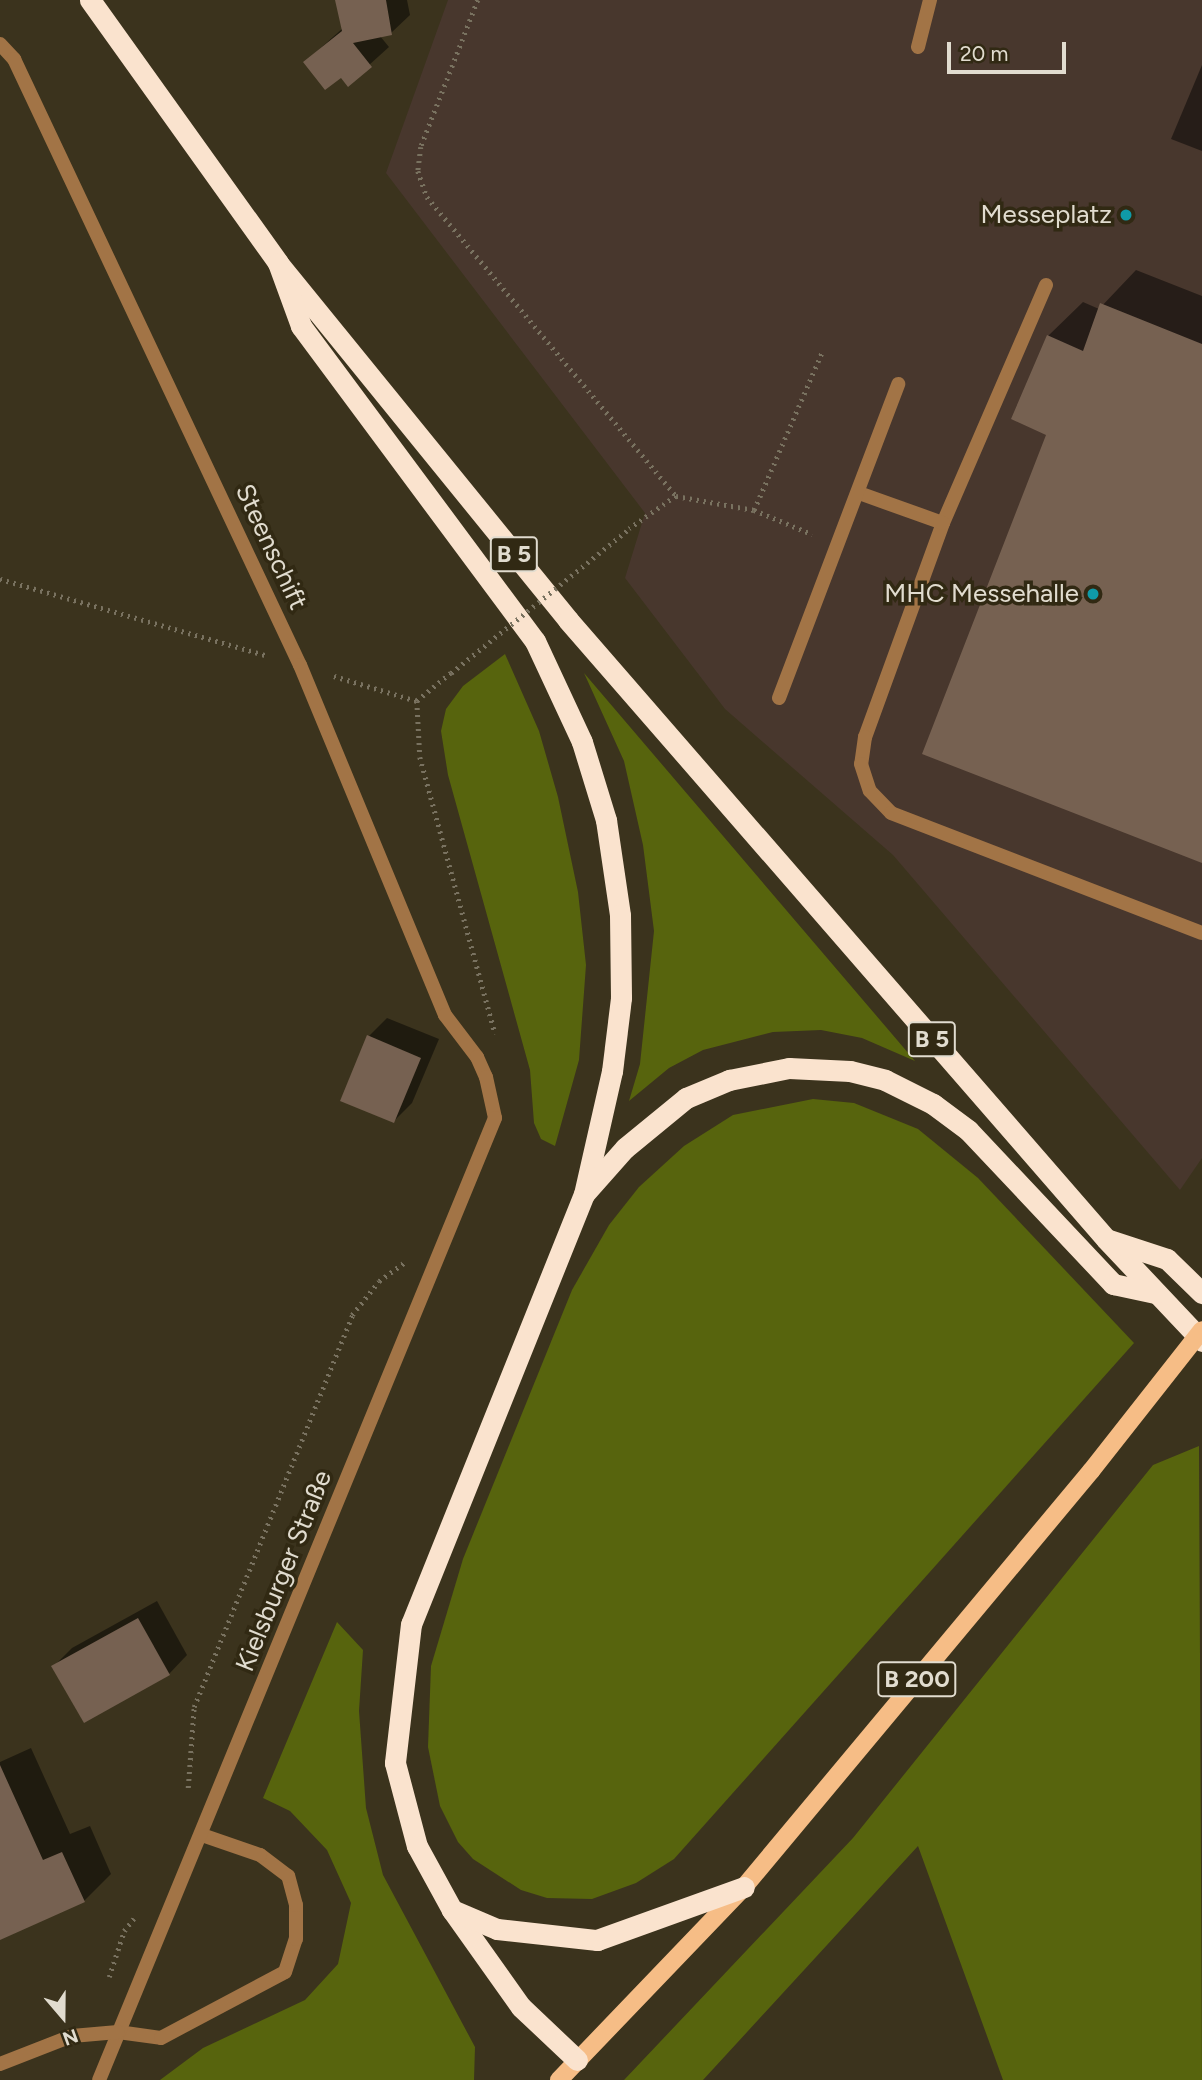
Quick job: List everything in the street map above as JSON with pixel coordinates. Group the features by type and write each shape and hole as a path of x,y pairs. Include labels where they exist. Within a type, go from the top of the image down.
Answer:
{"highway":[{"name":"B 5","path":"90,0 278,263 568,620 1106,1240 1202,1340"},
{"path":"278,263 301,326 535,641 582,742 606,820 618,901 621,998 612,1071 584,1194 411,1624 395,1763 417,1846 452,1910 521,2007 577,2060"},
{"path":"584,1194 625,1148 686,1098 729,1080 789,1068 850,1071 885,1080 933,1104 968,1130 1113,1284 1156,1293"},
{"path":"1106,1240 1167,1259 1202,1293"},
{"path":"452,1910 498,1929 597,1940 744,1887"}],"main road":[{"name":"B 200","path":"559,2080 744,1887 1091,1471 1202,1330"}],"street":[{"path":"918,47 930,0"},
{"name":"Steenschift","path":"0,44 14,59 300,665 445,1015 477,1057 486,1077"},
{"path":"1046,285 943,523 864,737 861,765 870,792 891,813 1202,933"},
{"path":"779,698 859,493 898,384"},
{"path":"859,493 943,523"},
{"name":"Kielsburger Straße","path":"99,2080 495,1118 486,1077"},
{"path":"0,2064 72,2036 118,2032 161,2038 285,1972 296,1939 296,1905 288,1876 260,1855 202,1835"}],"path":[{"path":"478,0 421,147 418,171 427,197 676,496 754,510 839,545"},
{"path":"754,510 822,352"},
{"path":"417,701 629,528 676,496"},
{"path":"0,579 417,701"},
{"path":"417,701 420,757 495,1029 497,1043 486,1077"},
{"path":"188,1791 194,1707 352,1315 379,1281 410,1258"},
{"path":"105,1989 124,1931 141,1908"}],"shaded area":[{"path":"448,0 1202,0 1202,1158 1180,1190 893,855 725,709 625,578 645,513 386,173"}],"green space":[{"path":"505,654 539,731 558,797 578,892 586,965 579,1060 555,1146 541,1139 534,1123 530,1070 448,775 441,731 446,709 463,686"},
{"path":"584,673 915,1061 862,1038 821,1030 773,1032 703,1050 669,1068 629,1101 640,1064 654,931 643,845 624,761"},
{"path":"813,1099 854,1103 918,1129 978,1178 1134,1343 674,1859 636,1883 592,1899 547,1898 521,1890 473,1859 458,1842 440,1806 428,1747 431,1666 463,1559 572,1290 609,1225 639,1187 684,1146 733,1115"},
{"path":"1199,1446 1202,2080 1003,2080 918,1846 703,2080 624,2080 853,1838 1153,1465"},
{"path":"337,1622 363,1650 359,1711 366,1808 383,1875 475,2047 474,2080 160,2080 203,2048 305,2000 338,1964 351,1903 327,1850 290,1811 263,1798"}],"building":[{"path":"335,0 386,0 392,35 353,43 372,67 348,87 341,78 325,90 303,62 342,31"},
{"name":"MHC Messehalle","path":"1100,303 1202,344 1202,863 922,754 1046,435 1011,419 1047,335 1083,351"},
{"path":"367,1035 421,1058 394,1123 340,1101"},
{"path":"138,1618 170,1675 84,1723 51,1666"},
{"path":"0,1765 43,1860 62,1852 85,1902 0,1940"}],"place":[{"name":"Messeplatz","path":"1126,215"},
{"name":"MHC Messehalle","path":"1093,594"}]}
